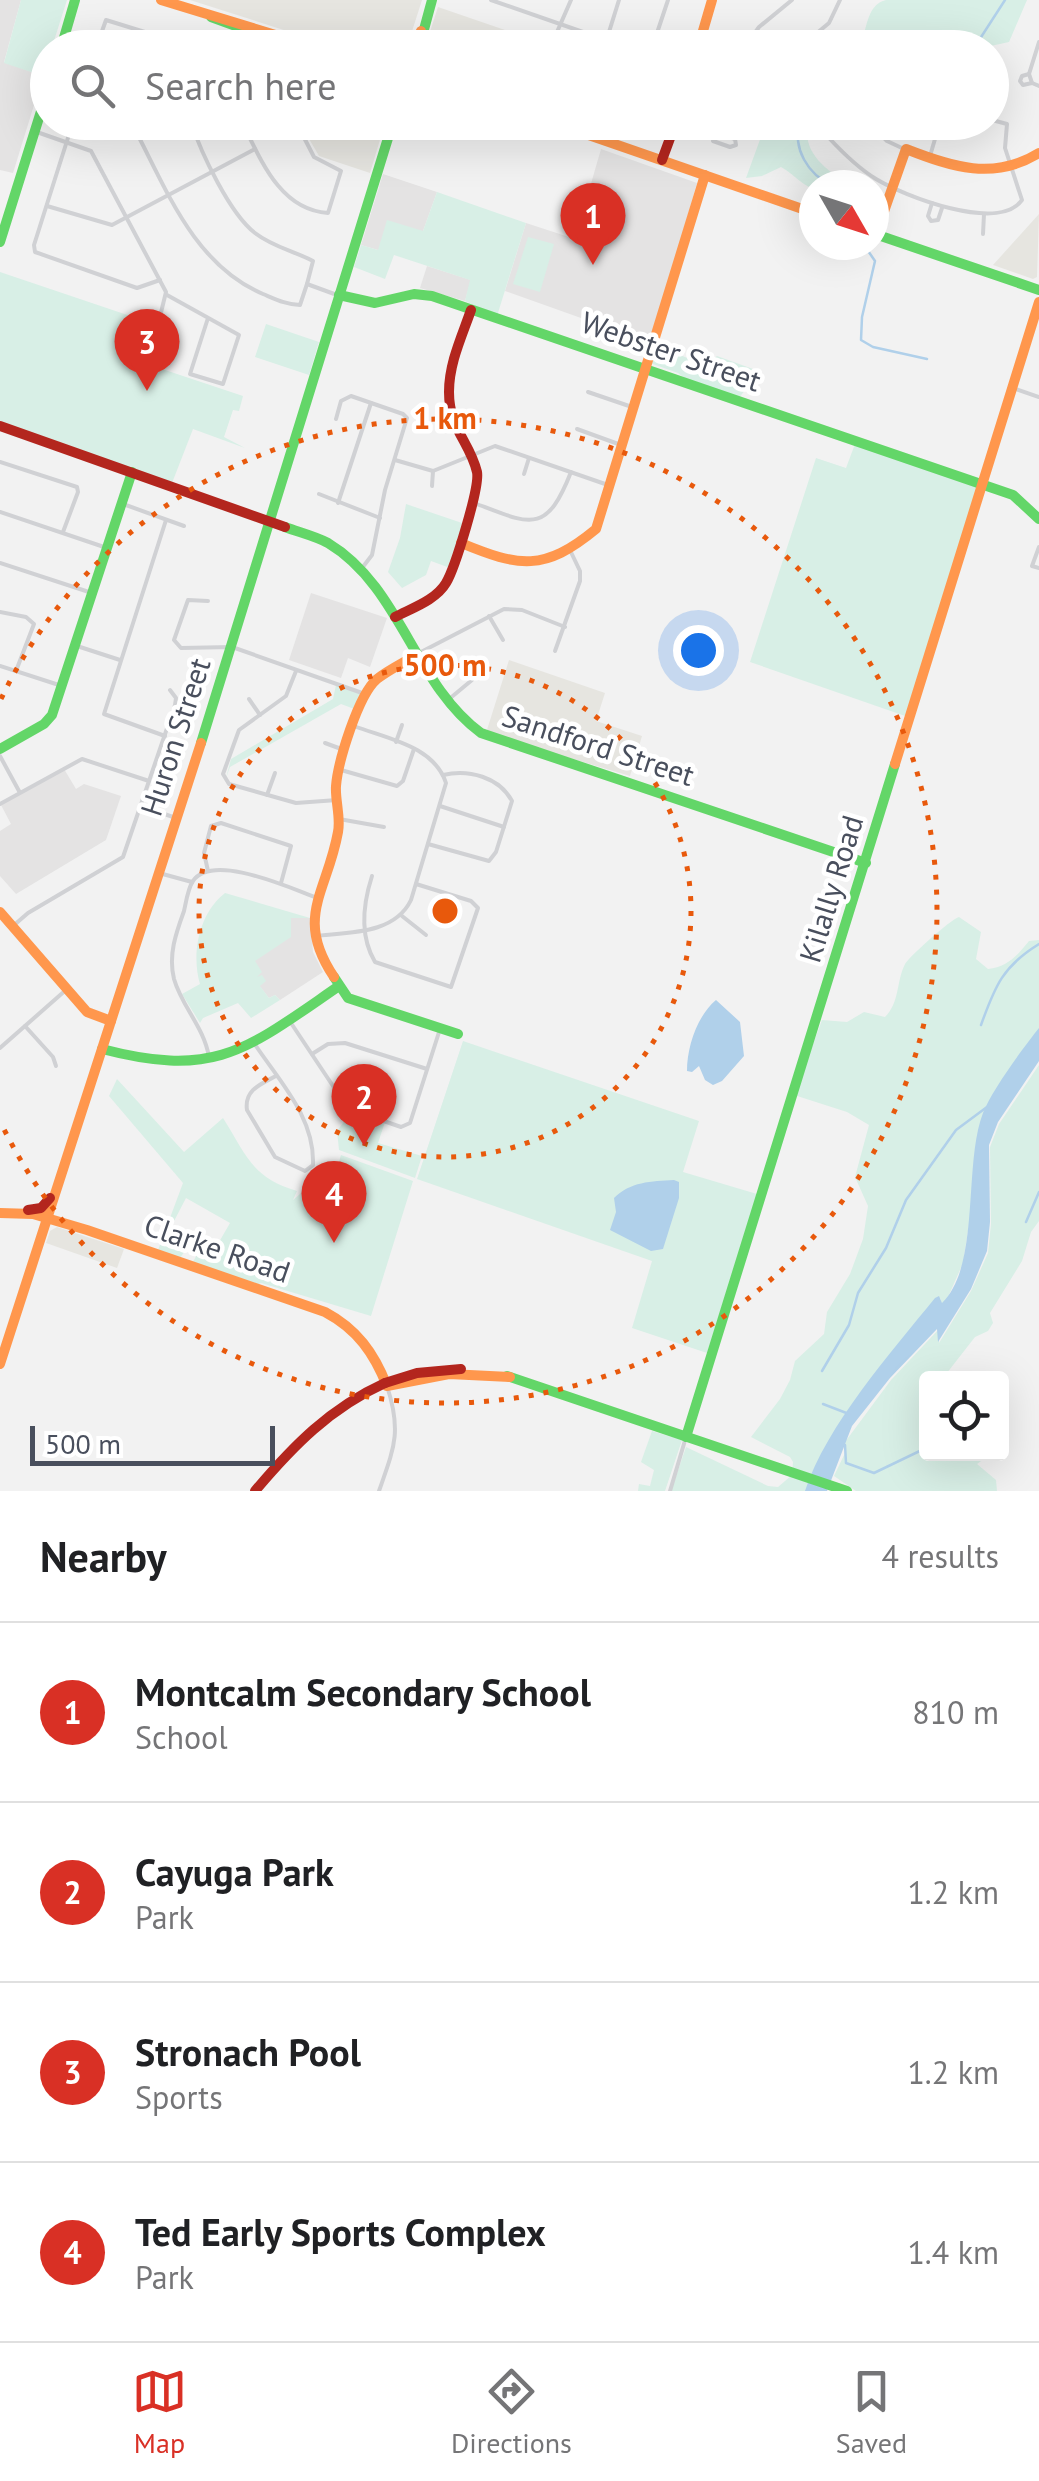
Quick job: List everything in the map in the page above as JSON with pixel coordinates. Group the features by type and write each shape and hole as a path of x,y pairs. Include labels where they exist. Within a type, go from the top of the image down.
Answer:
{"main road":[{"path":"66,30 75,0"},
{"path":"161,0 254,30"},
{"path":"422,30 432,0"},
{"path":"703,30 712,0"},
{"path":"0,242 31,140"},
{"name":"Huron Street","path":"0,1364 232,647 268,519 387,140"},
{"path":"603,140 799,208"},
{"path":"662,160 669,140"},
{"path":"889,195 906,149 975,172 1011,168 1039,153"},
{"path":"461,544 524,564 542,562 596,530 704,175"},
{"path":"889,239 1039,290"},
{"name":"Webster Street","path":"339,295 375,303 414,294 432,296 1013,494 1039,519"},
{"name":"Kilally Road","path":"686,1436 1039,302"},
{"path":"395,617 441,591 474,503 478,478 453,424 449,381 471,310"},
{"name":"Sandford Street","path":"0,426 320,538 344,555 395,617 444,703 481,733 866,862"},
{"path":"0,752 49,720 132,472"},
{"path":"416,655 374,681 365,694 344,750 338,770 336,842 313,919 314,936 322,959 348,998 458,1034"},
{"path":"0,912 87,1012 111,1022"},
{"path":"102,1048 142,1062 180,1065 209,1061 254,1042 339,986"},
{"path":"22,1212 42,1208 54,1194"},
{"name":"Clarke Road","path":"0,1212 46,1218 325,1312 364,1340 386,1385"},
{"path":"41,1236 54,1224 62,1223"},
{"path":"255,1491 287,1454 338,1410 386,1385 449,1374 510,1377 847,1491"}],"street":[{"path":"491,0 577,30"},
{"path":"558,30 570,0"},
{"path":"609,30 619,0"},
{"path":"658,30 668,0"},
{"path":"757,30 792,0"},
{"path":"820,30 828,23 840,0"},
{"path":"102,30 106,20 136,30"},
{"path":"1032,83 1029,74 1039,42"},
{"path":"1029,74 1022,76 1020,82 1039,86"},
{"path":"61,140 91,152 167,295 239,335 223,384 190,374 208,318"},
{"path":"140,140 196,242 253,290 298,306 313,261 274,246 254,232 233,209 199,140"},
{"path":"251,140 281,192 310,209 328,213 341,170 314,157 305,140"},
{"path":"830,140 860,168 892,187 943,206 984,214 1003,212 1020,203 1006,140"},
{"path":"886,140 906,149"},
{"path":"929,158 934,140"},
{"path":"67,142 34,245 38,256 137,288 160,280"},
{"path":"47,206 107,225 256,149"},
{"path":"932,202 928,218 932,222 939,219 943,206"},
{"path":"983,234 984,214"},
{"path":"307,284 339,295"},
{"path":"156,333 167,295"},
{"path":"1013,388 1039,397"},
{"path":"588,392 632,407"},
{"path":"336,418 346,396 407,418 372,555 359,572"},
{"path":"338,503 371,403"},
{"path":"577,429 621,444"},
{"path":"395,460 433,470 496,446 608,485"},
{"path":"524,474 529,458"},
{"path":"0,462 77,487 63,532"},
{"path":"432,486 433,470"},
{"path":"474,503 520,520 536,520 558,504 571,472"},
{"path":"318,494 380,518"},
{"path":"122,504 184,526"},
{"path":"0,512 107,548"},
{"path":"165,736 104,714 166,520"},
{"path":"1039,547 1032,566 1039,568"},
{"path":"555,650 580,571 569,548"},
{"path":"0,562 92,593"},
{"path":"208,601 188,600 174,640 185,649 232,647 365,694"},
{"path":"416,655 512,608 565,626"},
{"path":"0,612 30,619 34,624 16,671"},
{"path":"489,616 503,640"},
{"path":"75,646 120,660"},
{"path":"0,666 62,686"},
{"path":"297,669 286,696 239,730 223,774 229,784 296,804 337,800"},
{"path":"444,703 472,680"},
{"path":"13,926 28,913 123,857 175,705 176,698 170,690"},
{"path":"249,699 260,715"},
{"path":"396,742 402,724"},
{"path":"314,936 366,930 402,916 416,884 446,783 435,761 353,726"},
{"path":"325,743 344,750"},
{"path":"338,770 396,786 403,781 414,749"},
{"path":"0,752 20,792"},
{"path":"0,804 82,759 149,781"},
{"path":"428,844 489,861 496,852 512,802 499,784 461,772 443,776"},
{"path":"267,795 275,773"},
{"path":"141,806 176,818"},
{"path":"440,806 504,827"},
{"path":"338,819 384,827"},
{"path":"208,871 205,846 211,826 220,824 291,846 280,884"},
{"path":"209,1061 204,1035 178,989 172,963 192,882 208,871 230,870 318,898"},
{"path":"159,873 192,882"},
{"path":"372,876 363,904 370,953 380,966 447,987 454,984 478,908 470,901 416,884"},
{"path":"402,916 426,935"},
{"path":"0,1048 67,989"},
{"path":"289,1020 342,1101 360,1112 406,1127 440,1029"},
{"path":"25,1026 53,1057 56,1066"},
{"path":"254,1042 276,1076 312,1134 313,1165 305,1171 276,1157 247,1110 249,1093 276,1076"},
{"path":"312,1054 328,1044 346,1043 427,1069"},
{"path":"360,1112 366,1096 372,1093 376,1099 370,1116"},
{"path":"379,1491 397,1437 386,1385"},
{"name":"Kilally Road","path":"670,1491 686,1436"}],"shaded area":[{"path":"0,0 21,0 4,62 30,71 30,118 13,173 0,170"},
{"path":"190,0 422,0 412,30 284,30"},
{"path":"438,7 505,30 431,30"},
{"path":"310,140 380,140 370,173 319,156"},
{"path":"601,149 697,183 651,343 505,291 526,223 575,239"},
{"path":"383,174 437,192 423,231 378,250 361,245"},
{"path":"1039,214 1037,277 993,265"},
{"path":"427,266 471,280 465,301 420,288"},
{"path":"311,593 387,618 370,667 348,658 341,678 289,660"},
{"path":"509,660 605,693 596,721 642,736 630,776 486,733"},
{"path":"64,769 76,789 84,784 121,796 106,840 16,894 0,876 0,831 11,824 1,805"},
{"path":"290,918 310,918 313,952 323,972 280,1000 275,995 269,998 254,979 254,961"},
{"path":"57,1227 124,1249 117,1268 46,1243 50,1231"}],"green space":[{"path":"21,0 67,0 57,30 30,30 30,72 4,63"},
{"path":"1027,0 1009,42 1009,30 865,30 880,2"},
{"path":"760,140 808,140 812,152 829,170 799,170 799,180 781,167 746,178"},
{"path":"437,192 526,223 497,316 465,301 470,280 394,255 385,279 354,267 361,245 378,250 387,220 423,231"},
{"path":"528,237 554,244 540,292 513,284"},
{"path":"0,272 157,325 144,363 243,396 239,411 233,410 224,437 245,448 193,429 172,483 0,423"},
{"path":"266,324 319,342 309,375 255,357"},
{"path":"656,346 706,365 717,356 753,369 750,384 738,399 695,386 678,373 650,363"},
{"path":"855,444 979,487 908,717 750,662 816,458 846,468"},
{"path":"406,504 465,524 450,568 431,561 426,575 402,588 388,572"},
{"path":"336,685 360,694 357,710 341,704 230,767 226,778 231,759 333,699"},
{"path":"225,893 310,918 291,918 291,937 255,961 262,972 257,977 262,975 266,981 260,986 269,998 275,995 280,1000 251,1018 238,1003 203,1018 200,1023 182,994 200,984 196,960 199,935 209,911"},
{"path":"959,917 981,932 976,959 988,969 1011,960 1029,941 1039,940 1039,1030 1002,1087 963,1263 945,1304 940,1298 806,1491 671,1491 686,1447 768,1486 778,1487 792,1475 790,1457 751,1437 780,1399 795,1361 824,1334 827,1312 850,1274 863,1239 868,1206 855,1177 869,1125 847,1112 794,1095 822,1020 847,1022 864,1012 885,1017 893,1005 905,964"},
{"path":"463,1041 699,1121 683,1172 757,1194 707,1353 632,1328 652,1261 417,1179"},
{"path":"1039,1065 1039,1221 1031,1232 1022,1261 990,1313 993,1323 988,1331 975,1337 948,1371 919,1371 919,1461 981,1461 977,1464 996,1480 997,1491 856,1491 834,1476 845,1453 845,1442 891,1380 939,1329 939,1343 971,1291 988,1253 990,1147 999,1124"},
{"path":"117,1079 184,1152 223,1118 260,1172 297,1191 293,1200 315,1170 335,1176 341,1155 413,1181 371,1316 261,1283 256,1285 193,1262 203,1243 215,1249 230,1223 186,1198 172,1225 194,1238 180,1258 158,1250 183,1183 109,1096"},
{"path":"352,1111 385,1122 378,1143 422,1156 415,1178 339,1150 337,1131"},
{"path":"652,1431 682,1440 665,1491 638,1491 639,1484 650,1486 654,1470 641,1462"}],"water":[{"path":"716,1000 740,1022 744,1056 722,1081 713,1085 705,1080 699,1066 687,1071 694,1032"},
{"path":"1039,1028 1039,1061 998,1122 989,1145 987,1251 971,1289 938,1342 937,1329 890,1378 852,1426 827,1491 805,1491 828,1441 862,1390 935,1298 939,1296 942,1303 954,1286 967,1240 977,1134 983,1113 1000,1081"},
{"path":"679,1182 679,1198 663,1249 651,1251 610,1230 616,1212 614,1198 620,1193 641,1183"}],"waterway":[{"path":"986,30 1005,0"},
{"path":"798,140 811,170"},
{"path":"874,260 861,340 873,347 927,359"},
{"path":"981,1025 1002,978 1017,960 1039,944"},
{"path":"822,1371 849,1325 858,1293 886,1248 906,1200 956,1130 987,1107"},
{"path":"1026,1222 1039,1192"},
{"path":"823,1404 849,1414"},
{"path":"845,1445 846,1463 874,1473 919,1451"}],"traffic: fast":[{"path":"66,30 75,0"},
{"path":"424,30 432,0"},
{"path":"211,17 247,30"},
{"path":"0,242 32,140"},
{"path":"201,743 387,140"},
{"path":"889,239 1039,290"},
{"path":"339,295 375,303 414,294 432,296 1013,495 1039,519"},
{"path":"0,749 44,724 52,715 132,472"},
{"path":"285,527 328,543 353,562 391,610 439,689 481,733 866,863"},
{"path":"686,1437 895,764"},
{"path":"334,977 348,998 458,1034"},
{"path":"102,1049 175,1061 203,1059 254,1042 339,986"},
{"path":"507,1376 847,1491"}],"traffic: slow":[{"path":"161,0 259,30"},
{"path":"703,30 712,0"},
{"path":"603,140 799,208"},
{"path":"889,197 906,149 956,166 989,169 1022,162 1039,153"},
{"path":"461,543 499,557 531,561 561,553 596,529 705,175"},
{"path":"895,764 1039,302"},
{"path":"334,977 322,956 315,921 338,832 336,786 341,761 356,714 370,687 416,655"},
{"path":"0,1364 201,743"},
{"path":"0,912 87,1012 111,1021"},
{"path":"0,1213 33,1214 87,1230 325,1312 363,1343 387,1386 449,1374 510,1377"}],"traffic: jam":[{"path":"662,160 669,140"},
{"path":"395,617 442,589 471,510 477,472 452,416 449,392 454,360 471,310"},
{"path":"0,426 285,527"},
{"path":"28,1210 41,1208 50,1198"},
{"path":"385,1383 417,1373 461,1369"},
{"path":"255,1491 314,1430 347,1404 385,1383"}],"place":[{"name":"Montcalm Secondary School","path":"593,265"},
{"name":"Stronach Pool","path":"147,391"},
{"name":"Cayuga Park","path":"364,1146"},
{"name":"Ted Early Sports Complex","path":"334,1243"}]}
